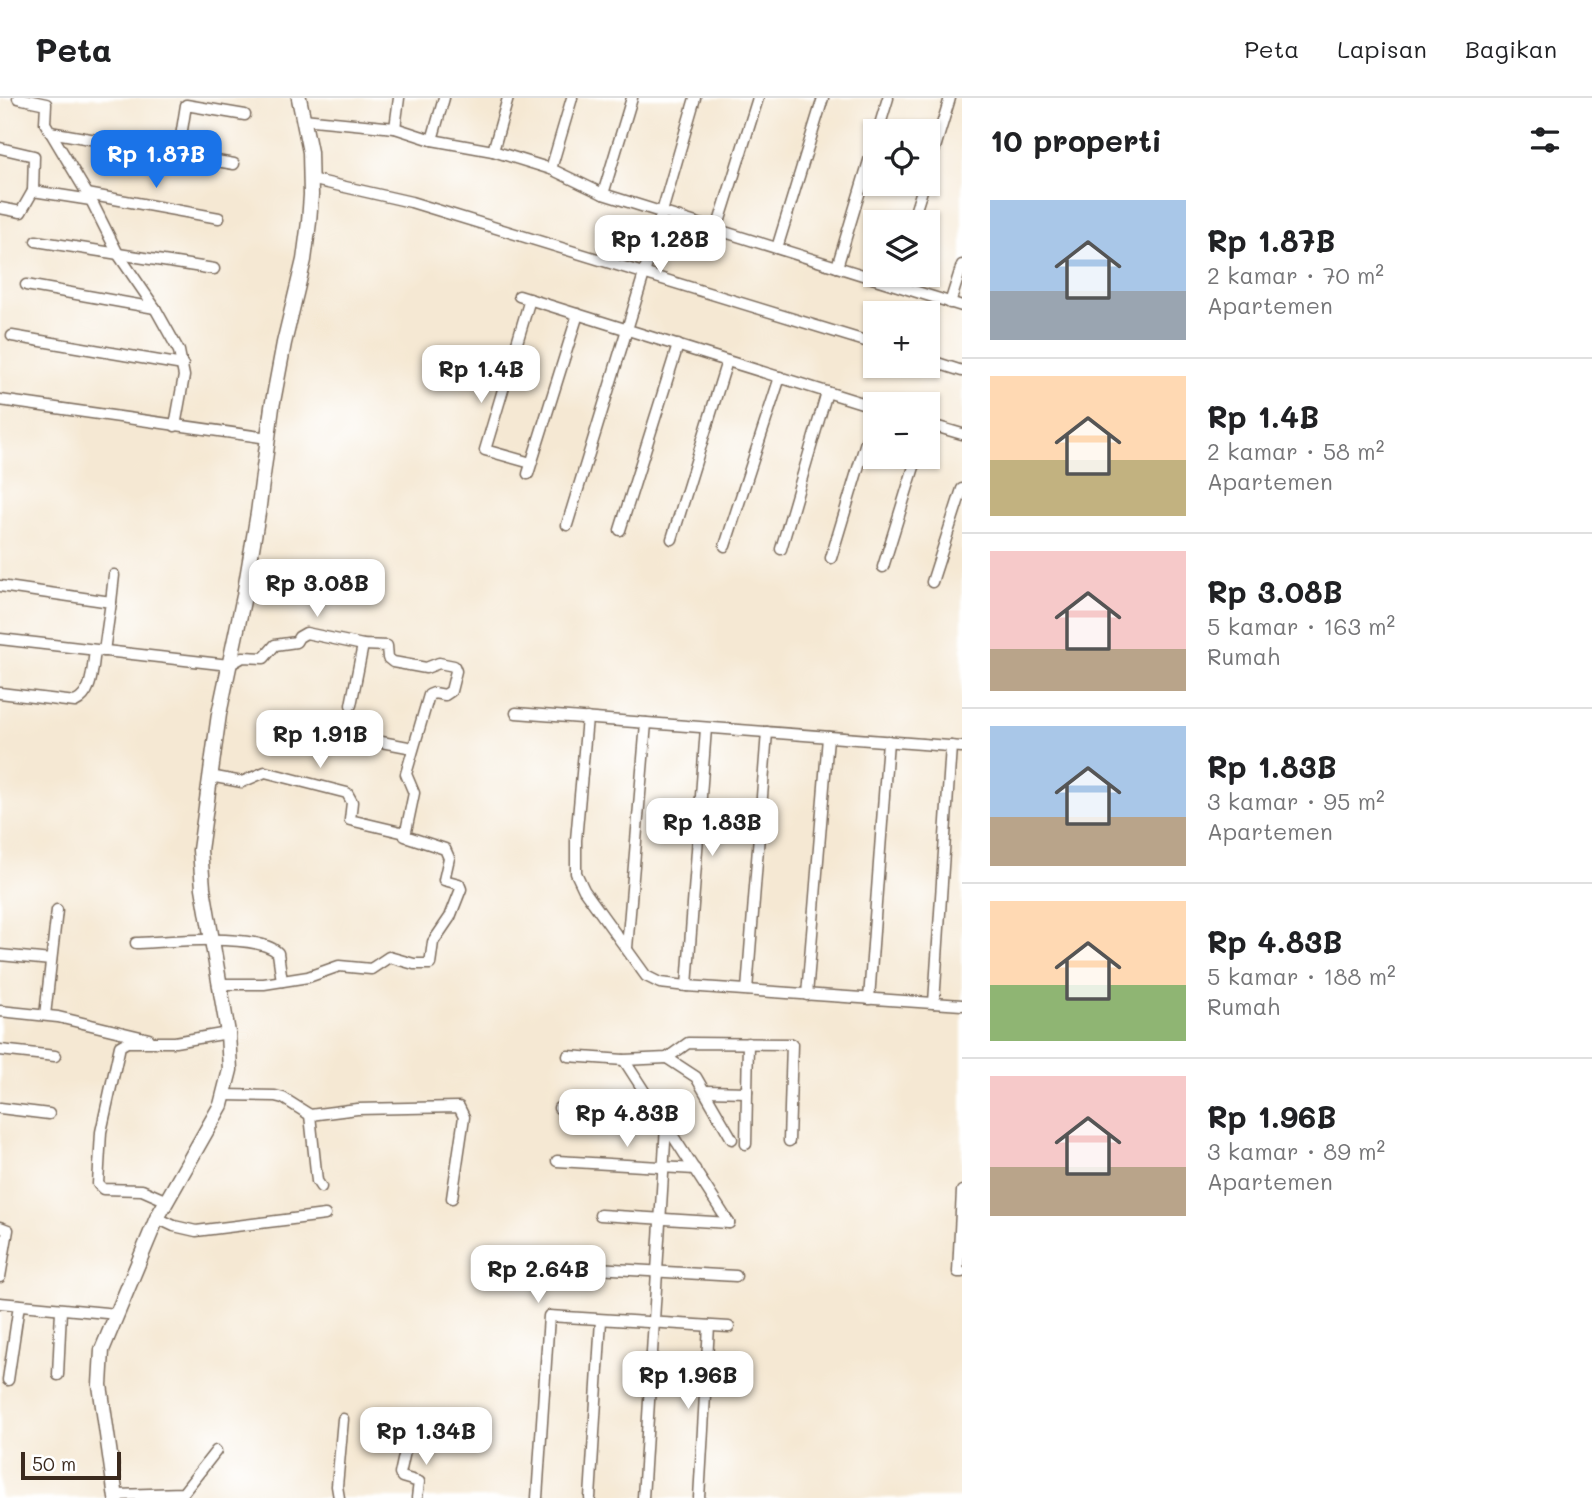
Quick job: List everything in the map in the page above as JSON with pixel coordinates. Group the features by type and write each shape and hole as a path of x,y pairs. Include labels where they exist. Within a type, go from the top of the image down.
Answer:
{"street":[{"path":"18,98 46,104 44,120 50,132 89,197 118,254 180,351 184,376 174,426"},
{"path":"216,1451 183,1493 117,1497 100,1385 102,1350 157,1218 215,1118 230,1070 228,1033 201,865 202,832 229,664 246,584 284,343 304,260 311,195 310,152 299,98"},
{"path":"395,128 399,98"},
{"path":"432,140 444,98"},
{"path":"493,151 508,98"},
{"path":"551,169 572,98"},
{"path":"603,194 632,98"},
{"path":"566,525 695,98"},
{"path":"717,229 758,98"},
{"path":"777,248 823,98"},
{"path":"882,119 888,98"},
{"path":"940,132 950,98"},
{"path":"178,155 186,105 245,115"},
{"path":"303,119 395,128 432,140 493,151 551,169 603,194 863,273"},
{"path":"50,132 234,164"},
{"path":"0,148 34,156 33,191 21,212 0,208"},
{"path":"310,179 411,202 863,340"},
{"path":"836,267 863,180"},
{"path":"33,191 89,197 219,218"},
{"path":"36,241 214,269"},
{"path":"950,303 962,265"},
{"path":"26,285 155,308"},
{"path":"911,287 962,306"},
{"path":"578,314 529,468 485,450 525,298 578,314 780,377 863,406"},
{"path":"12,336 183,365"},
{"path":"620,530 678,345"},
{"path":"672,539 727,361"},
{"path":"940,364 962,371"},
{"path":"725,546 780,377"},
{"path":"781,549 827,392"},
{"path":"0,400 268,438"},
{"path":"940,428 962,434"},
{"path":"831,558 863,450"},
{"path":"883,567 913,469"},
{"path":"932,582 962,489"},
{"path":"0,693 75,702 83,698 88,691 100,651 114,575"},
{"path":"0,586 111,602"},
{"path":"0,639 229,664 243,657 264,658 275,645 296,642 299,636 306,633 363,645 387,646 388,658 393,662 426,668 439,663 454,666 456,671 451,691 445,695 429,695 406,774 414,793 406,837 445,849 449,858 444,880 459,884 461,889 450,917 433,942 430,964 414,964 389,957 371,969 339,967 308,977 264,984 219,984"},
{"path":"351,705 363,645"},
{"path":"516,713 957,747 934,1003"},
{"path":"587,718 576,840 576,873 584,890 652,981 687,986 962,1005"},
{"path":"626,948 646,723"},
{"path":"687,986 706,727"},
{"path":"747,990 767,732"},
{"path":"807,995 828,737"},
{"path":"325,739 359,743 371,740 413,748"},
{"path":"870,999 888,741"},
{"path":"210,776 242,782 265,772 348,793 352,802 350,820 405,833"},
{"path":"45,1015 57,909"},
{"path":"136,943 236,941 276,950 282,981"},
{"path":"0,956 51,960"},
{"path":"0,1011 45,1015 165,1043"},
{"path":"167,1201 142,1190 100,1187 98,1175 101,1132 120,1046 127,1042 165,1043 228,1033"},
{"path":"568,1056 624,1060 667,1058 688,1043 793,1044 789,1142"},
{"path":"746,1144 748,1043"},
{"path":"0,1050 55,1056"},
{"path":"667,1058 696,1077 732,1139"},
{"path":"600,1215 729,1223 624,1060"},
{"path":"706,1091 747,1091"},
{"path":"224,1095 284,1098 310,1115 376,1108 459,1107 464,1117 452,1198"},
{"path":"0,1108 49,1114"},
{"path":"559,1108 660,1115"},
{"path":"310,1115 317,1181 321,1187"},
{"path":"643,1498 666,1126"},
{"path":"557,1161 695,1169"},
{"path":"962,1191 958,1272 962,1272"},
{"path":"157,1218 174,1226 196,1231 326,1215"},
{"path":"0,1227 8,1230 1,1277"},
{"path":"596,1268 736,1276"},
{"path":"0,1303 117,1314"},
{"path":"8,1380 19,1305"},
{"path":"58,1375 61,1310"},
{"path":"537,1498 549,1317 729,1327"},
{"path":"590,1498 601,1320"},
{"path":"699,1498 709,1326"},
{"path":"339,1498 337,1486 343,1419"},
{"path":"409,1433 400,1474 419,1482 417,1498"}]}
